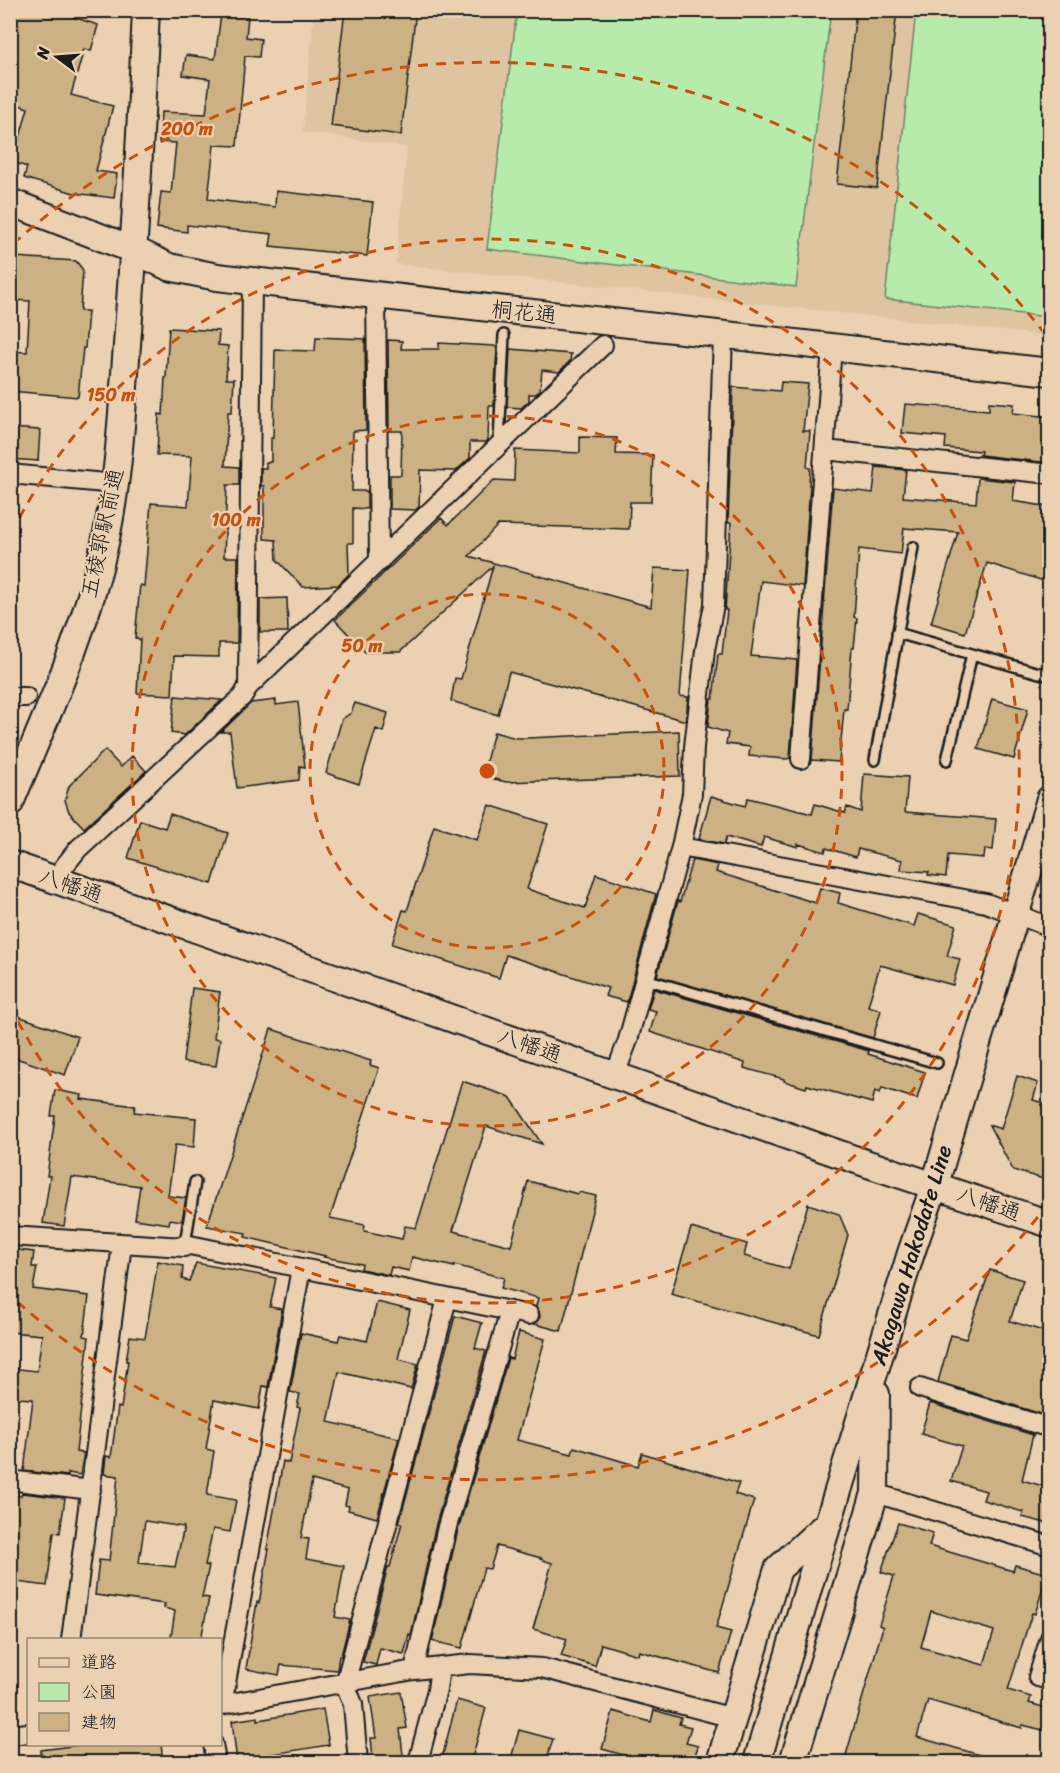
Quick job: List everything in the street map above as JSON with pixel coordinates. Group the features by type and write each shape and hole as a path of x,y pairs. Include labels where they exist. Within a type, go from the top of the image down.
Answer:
{"street":[{"name":"五稜郭駅前通","path":"10,803 80,632 105,544 115,484 134,250 146,10"},
{"name":"桐花通","path":"10,202 134,250 170,267 217,277 1050,372"},
{"path":"248,687 252,281"},
{"path":"376,296 379,562"},
{"path":"615,1075 628,1040 645,979 681,847 692,794 695,736 705,650 714,605 723,335"},
{"path":"54,879 78,849 242,697 248,687 603,345"},
{"path":"801,759 832,347"},
{"path":"825,450 1050,474"},
{"path":"10,474 115,484"},
{"name":"Akagawa Hakodate Line","path":"758,1762 828,1523 911,1253 935,1184 1050,799"},
{"path":"681,847 986,903 1050,927"},
{"name":"八幡通","path":"10,864 868,1164 935,1184 1050,1224"},
{"path":"10,1236 122,1244 184,1246 185,1244 529,1315"},
{"path":"71,1638 122,1244"},
{"path":"222,1700 301,1268"},
{"path":"358,1762 353,1704 345,1684 447,1299"},
{"path":"414,1670 447,1527 510,1311"},
{"path":"793,1762 875,1493 876,1367"},
{"path":"920,1388 1050,1428"},
{"path":"10,1479 91,1490"},
{"path":"875,1493 1050,1546"},
{"path":"720,1762 778,1569 828,1523"},
{"path":"1050,1638 1038,1677 1050,1680"},
{"path":"222,1705 414,1670 470,1664 542,1668 733,1718"},
{"path":"418,1762 437,1690 440,1667"},
{"path":"10,1735 27,1733"},
{"path":"213,1746 216,1762"}],"lane":[{"path":"498,446 504,335"},
{"path":"875,760 913,547"},
{"path":"897,633 1050,676"},
{"path":"947,760 972,654"},
{"path":"645,979 937,1063"},
{"path":"185,1244 195,1182"}],"shaded area":[{"path":"314,11 1049,11 1049,336 396,264 407,147 303,132"}],"green space":[{"path":"1033,10 1049,12 1049,317 885,299 916,11"},
{"path":"517,11 831,11 796,287 487,249"}],"building":[{"path":"10,10 75,10 73,17 98,25 91,51 84,49 71,95 113,106 96,171 117,174 114,198 74,193 24,178 27,167 13,162 28,108 10,102"},
{"path":"345,10 416,10 401,135 331,126"},
{"path":"856,10 897,10 877,188 837,184"},
{"path":"221,14 248,17 246,37 261,39 259,57 245,56 237,146 214,145 208,199 275,207 276,191 373,202 367,256 270,246 272,234 187,225 187,232 157,228 161,192 171,193 176,143 159,142 161,112 206,114 210,79 183,75 186,55 215,59"},
{"path":"14,257 76,261 83,270 80,311 88,311 78,397 10,391 10,351 27,352 30,301 10,300"},
{"path":"169,328 219,331 218,345 228,346 226,379 234,379 232,412 228,412 225,466 239,467 239,485 227,485 224,557 238,557 237,643 219,643 219,657 174,656 172,695 137,693 140,639 135,638 140,585 144,586 151,503 188,506 192,456 157,455 159,414 163,415"},
{"path":"316,337 365,339 366,430 353,431 352,491 367,491 367,509 353,508 353,543 348,543 349,574 338,585 303,587 277,560 276,540 264,539 264,486 261,486 261,468 266,468 266,462 271,462 275,350 315,351"},
{"path":"388,340 402,341 401,349 439,349 439,343 497,348 494,406 489,406 488,440 470,442 470,458 456,471 420,470 419,507 415,510 390,509 390,475 401,475 402,431 389,431"},
{"path":"510,349 571,354 570,361 559,372 542,370 540,390 536,394 529,394 529,401 521,408 507,407"},
{"path":"781,382 808,384 803,431 810,431 807,467 810,468 810,485 803,586 761,581 751,656 797,660 790,758 787,759 749,756 750,747 726,744 728,733 708,727 718,654 722,654 727,610 725,610 731,523 728,523 733,387 780,391"},
{"path":"989,402 1014,404 1013,413 1050,417 1050,463 980,455 981,451 945,448 946,437 902,433 905,404 989,410"},
{"path":"10,428 40,430 38,461 10,459"},
{"path":"580,437 617,438 616,454 653,455 651,502 630,502 629,529 498,525 469,556 651,607 654,568 690,570 680,696 688,697 686,721 509,672 498,715 451,701 455,678 461,679 493,566 400,652 365,652 335,620 441,518 448,525 494,480 514,481 515,450 580,453"},
{"path":"876,467 906,470 903,497 976,503 978,478 1015,482 1013,501 1050,507 1050,583 987,563 965,633 931,623 958,532 904,528 901,554 859,549 854,617 857,618 839,762 812,760 833,488 873,493"},
{"path":"287,598 288,632 260,632 260,599"},
{"path":"175,696 222,700 185,735 171,733"},
{"path":"992,699 1028,709 1014,759 978,749"},
{"path":"276,700 276,705 298,702 305,767 300,766 299,780 237,788 230,732 221,732 251,703"},
{"path":"355,703 388,713 383,732 376,729 359,784 326,773 342,719 351,713"},
{"path":"679,731 680,776 506,782 482,776 494,732 516,738 527,738"},
{"path":"105,750 121,767 132,756 146,771 84,828 69,812 65,800 69,786"},
{"path":"864,774 908,777 905,812 996,819 993,850 985,849 984,858 948,855 946,877 928,875 929,872 901,870 902,860 858,849 856,857 826,848 825,852 798,844 798,847 764,837 761,847 726,837 724,844 699,839 711,796 745,806 748,798 812,814 815,804 845,813 847,807 861,812"},
{"path":"489,805 548,824 527,889 585,908 596,874 656,894 627,1002 605,996 608,988 506,955 499,978 392,944 403,910 407,911 434,826 477,840"},
{"path":"170,814 228,833 212,884 128,858 140,820 165,828"},
{"path":"692,860 718,865 716,872 816,903 820,888 840,893 838,903 914,926 918,914 956,925 947,956 960,959 953,985 880,965 868,1006 881,1010 873,1038 657,976"},
{"path":"192,988 220,992 214,1038 220,1039 216,1066 183,1062"},
{"path":"654,989 869,1051 868,1054 925,1072 917,1099 882,1088 880,1093 875,1091 872,1103 807,1085 806,1088 784,1081 784,1079 744,1068 745,1063 650,1032 656,1011 648,1009"},
{"path":"18,1016 78,1037 65,1075 10,1056 10,1040"},
{"path":"271,1029 371,1061 370,1065 379,1068 330,1218 365,1225 364,1231 402,1239 405,1226 416,1228 462,1081 510,1097 542,1144 486,1126 453,1231 511,1246 528,1181 578,1194 579,1192 596,1196 561,1331 535,1324 540,1317 536,1306 538,1298 501,1288 504,1278 412,1257 409,1271 391,1267 389,1275 361,1269 362,1264 245,1237 246,1233 207,1226"},
{"path":"1017,1076 1038,1083 1033,1100 1050,1105 1050,1181 1013,1170 989,1125 1001,1129"},
{"path":"55,1090 82,1095 81,1099 135,1106 134,1112 196,1118 194,1147 175,1145 168,1196 186,1198 182,1221 170,1219 169,1224 135,1219 140,1186 72,1177 64,1226 43,1223 50,1176 47,1176 55,1116 51,1116"},
{"path":"808,1204 839,1214 848,1235 819,1335 671,1294 691,1228 747,1244 744,1256 789,1269"},
{"path":"10,1249 34,1252 32,1267 37,1267 33,1289 89,1296 84,1336 89,1337 76,1452 84,1453 80,1475 68,1473 68,1476 24,1471 33,1399 14,1398 15,1394 10,1393 10,1368 37,1371 42,1335 10,1332"},
{"path":"158,1261 183,1266 182,1279 189,1281 196,1263 276,1278 270,1307 282,1309 268,1387 263,1386 259,1409 214,1400 206,1449 214,1451 207,1495 236,1500 230,1532 213,1529 205,1565 209,1566 202,1597 209,1598 201,1638 171,1637 175,1611 164,1608 165,1604 95,1595 99,1560 109,1561 118,1476 104,1474 106,1456 111,1457 118,1407 121,1408 130,1336 145,1338","holes":["145,1521 184,1527 175,1567 139,1563"]},
{"path":"990,1270 1023,1280 1010,1321 1050,1333 1050,1410 1048,1416 938,1382 951,1335 966,1339"},
{"path":"377,1302 410,1310 398,1359 418,1364 411,1389 339,1372 328,1422 399,1438 377,1518 348,1510 349,1506 345,1505 348,1490 312,1480 301,1538 309,1539 306,1559 344,1566 335,1617 350,1620 337,1670 281,1665 279,1675 246,1669 283,1461 289,1463 300,1408 297,1407 300,1394 290,1392 301,1333 338,1341 340,1335 367,1341"},
{"path":"455,1316 482,1323 475,1348 486,1351 436,1524 411,1635 409,1634 404,1654 380,1648 376,1665 363,1662 402,1523 399,1523"},
{"path":"519,1332 545,1339 517,1440 572,1454 574,1447 638,1466 642,1453 739,1483 735,1494 754,1500 716,1628 731,1632 719,1673 639,1651 638,1655 601,1644 595,1666 561,1656 567,1639 533,1629 552,1563 497,1546 490,1569 484,1568 462,1648 432,1641 458,1530 508,1358 512,1359"},
{"path":"930,1403 1033,1435 1022,1480 1050,1488 1050,1524 1022,1517 1023,1512 983,1500 986,1491 951,1481 962,1446 921,1434"},
{"path":"22,1493 65,1498 60,1533 54,1532 47,1586 10,1581 10,1495 21,1496"},
{"path":"898,1523 933,1533 929,1546 1013,1571 1015,1565 1047,1574 1008,1690 1031,1697 1029,1703 1050,1709 1050,1732 1023,1725 1022,1728 928,1700 917,1737 987,1757 986,1762 844,1762 883,1627 879,1625 894,1576 881,1572","holes":["931,1611 994,1631 984,1665 921,1647"]},
{"path":"401,1692 407,1728 400,1729 403,1755 373,1759 371,1738 376,1738 370,1697"},
{"path":"457,1700 486,1708 471,1762 457,1762 442,1758"},
{"path":"323,1709 329,1745 266,1755 267,1762 237,1762 232,1721 258,1717 258,1720"},
{"path":"654,1710 681,1718 679,1724 691,1727 686,1743 698,1746 693,1762 648,1762 602,1749 613,1711 651,1722"},
{"path":"519,1730 553,1739 546,1762 510,1762"},
{"path":"72,1746 161,1746 163,1762 41,1762 41,1750"}]}
